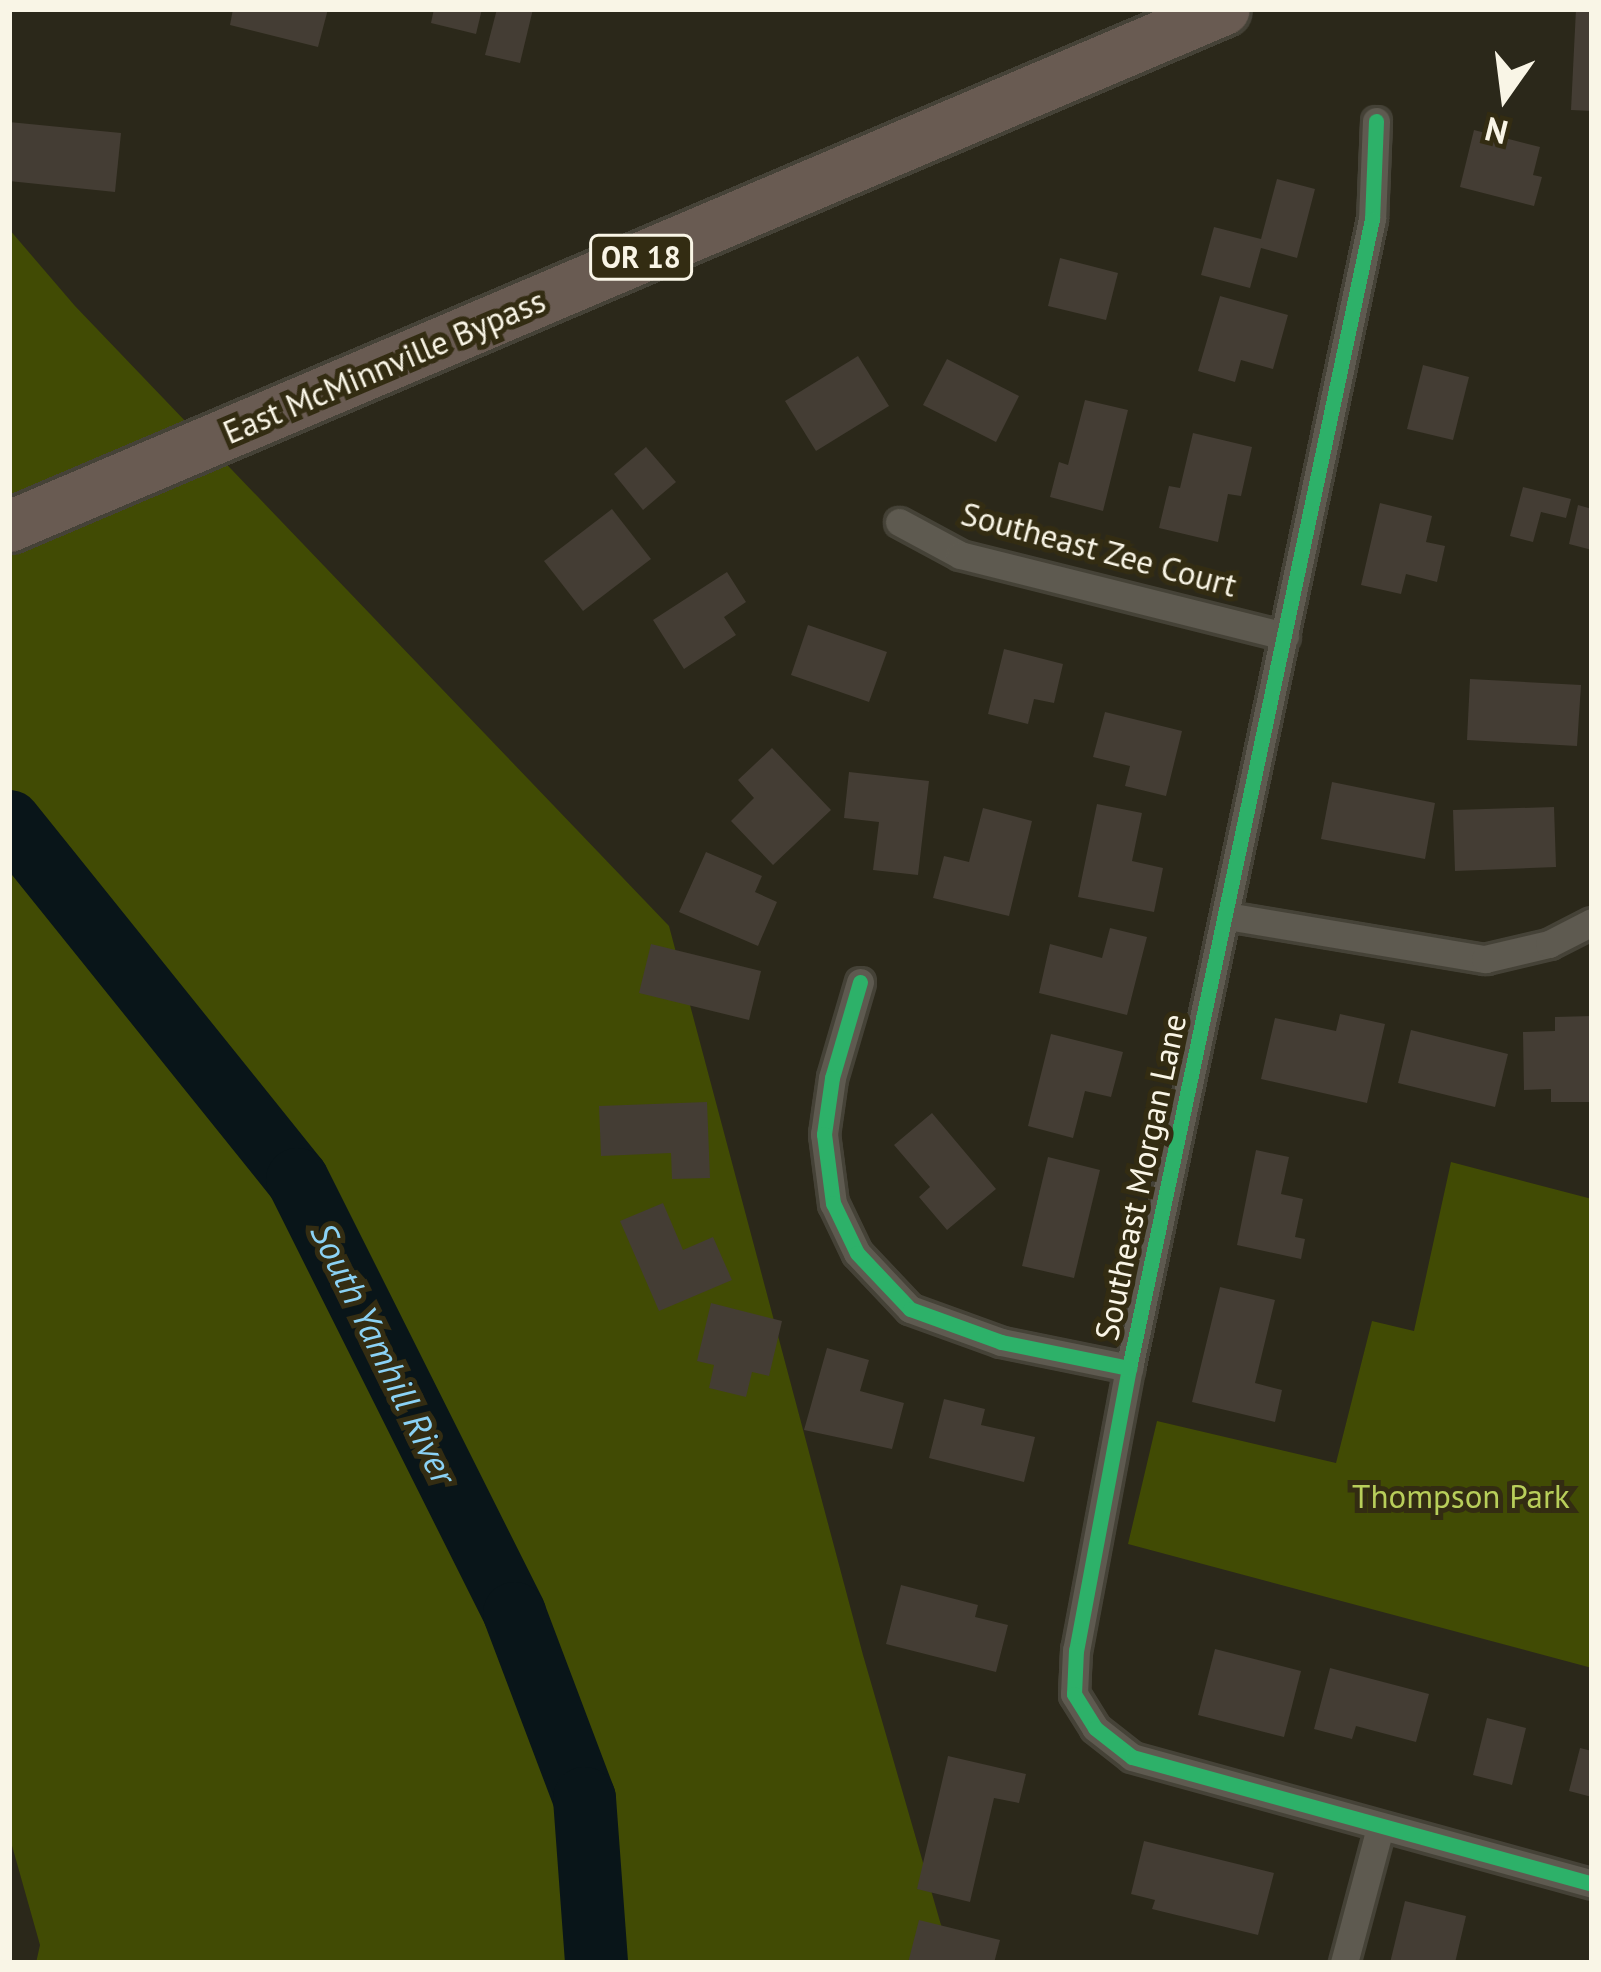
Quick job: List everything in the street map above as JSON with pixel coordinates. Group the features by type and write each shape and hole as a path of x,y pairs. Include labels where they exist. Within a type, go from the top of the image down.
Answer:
{"highway":[{"name":"East McMinnville Bypass","path":"9,526 1224,9"}],"street":[{"name":"Southeast Morgan Lane","path":"1376,121 1372,219 1129,1368 1076,1650 1074,1694 1095,1728 1132,1757 1592,1884"},
{"name":"Southeast Zee Court","path":"899,522 961,555 1285,636"},
{"path":"1227,916 1485,959 1549,944 1592,922"},
{"path":"860,982 832,1078 824,1134 833,1204 857,1253 910,1309 1001,1342 1129,1368"},
{"path":"1344,1963 1380,1828"}],"green space":[{"path":"9,229 75,306 669,926 863,1655 952,1963 36,1963 40,1945 9,1835"},
{"name":"Thompson Park","path":"1451,1162 1592,1199 1592,1668 1128,1544 1157,1421 1336,1463 1372,1321 1414,1331"}],"building":[{"path":"233,9 328,9 318,47 230,25"},
{"path":"434,9 482,9 476,34 431,23"},
{"path":"497,9 533,9 520,63 485,55"},
{"path":"1576,9 1592,9 1592,111 1571,110"},
{"path":"9,122 121,133 115,192 9,181"},
{"path":"1474,130 1540,147 1533,175 1542,177 1534,206 1460,187"},
{"path":"1277,179 1315,189 1297,258 1261,248 1250,288 1201,275 1214,227 1261,239"},
{"path":"1060,258 1118,273 1106,320 1048,306"},
{"path":"1220,296 1288,315 1273,369 1241,360 1235,382 1198,371"},
{"path":"858,356 889,406 816,451 785,401"},
{"path":"947,359 1019,396 996,442 923,405"},
{"path":"1423,365 1469,377 1453,440 1407,429"},
{"path":"1085,400 1128,410 1103,511 1050,497 1059,462 1068,465"},
{"path":"1193,433 1252,447 1241,496 1228,494 1218,542 1159,528 1169,486 1180,488"},
{"path":"646,447 676,482 643,510 614,474"},
{"path":"1523,487 1571,499 1566,518 1541,512 1533,542 1510,536"},
{"path":"1380,503 1432,516 1426,542 1445,546 1437,582 1406,574 1401,594 1361,585"},
{"path":"1578,505 1592,509 1592,550 1569,544"},
{"path":"612,509 651,559 583,611 544,561"},
{"path":"727,572 746,602 724,617 736,635 684,669 653,620"},
{"path":"808,625 887,652 869,702 791,675"},
{"path":"1004,649 1063,664 1054,703 1034,699 1028,724 988,714"},
{"path":"1470,679 1581,685 1577,746 1467,740"},
{"path":"1105,712 1182,731 1166,796 1125,786 1130,766 1093,757"},
{"path":"772,748 831,810 773,865 731,821 754,798 738,780"},
{"path":"849,772 929,781 918,875 873,870 879,822 844,818"},
{"path":"1332,782 1435,803 1425,859 1321,839"},
{"path":"1097,804 1142,813 1132,861 1163,868 1154,912 1078,897"},
{"path":"1554,807 1556,867 1455,871 1453,810"},
{"path":"983,808 1032,821 1009,916 933,898 944,856 969,862"},
{"path":"706,852 762,876 755,892 777,902 758,946 679,912"},
{"path":"1110,928 1147,937 1127,1015 1039,993 1050,944 1102,958"},
{"path":"651,944 761,971 749,1020 639,993"},
{"path":"1340,1014 1385,1024 1367,1103 1261,1079 1275,1018 1336,1031"},
{"path":"1592,1016 1592,1102 1551,1102 1551,1089 1524,1090 1523,1032 1555,1031 1555,1017"},
{"path":"1411,1030 1508,1054 1495,1107 1398,1083"},
{"path":"1051,1034 1123,1052 1111,1097 1085,1091 1073,1138 1028,1126"},
{"path":"707,1102 710,1178 672,1179 671,1153 601,1156 599,1106"},
{"path":"932,1113 996,1189 947,1230 919,1197 930,1187 894,1145"},
{"path":"1256,1150 1289,1157 1281,1194 1303,1199 1295,1237 1305,1239 1301,1259 1237,1245"},
{"path":"1048,1157 1100,1170 1074,1278 1022,1266"},
{"path":"663,1203 683,1250 713,1237 732,1280 659,1311 620,1221"},
{"path":"1220,1287 1275,1300 1255,1383 1282,1390 1275,1422 1192,1402"},
{"path":"711,1303 782,1321 769,1376 752,1372 746,1397 709,1388 714,1365 697,1361"},
{"path":"827,1348 869,1360 860,1391 904,1403 892,1449 804,1430"},
{"path":"944,1399 985,1409 981,1425 1035,1437 1024,1482 929,1458"},
{"path":"901,1585 978,1605 975,1617 1008,1625 996,1672 886,1644"},
{"path":"1215,1649 1301,1671 1284,1737 1198,1715"},
{"path":"1330,1668 1429,1694 1416,1742 1356,1726 1352,1739 1314,1729"},
{"path":"1487,1718 1526,1728 1512,1785 1473,1775"},
{"path":"1580,1748 1592,1751 1592,1797 1569,1791"},
{"path":"948,1756 1026,1774 1019,1803 994,1798 970,1902 917,1889"},
{"path":"1144,1841 1274,1873 1258,1935 1152,1909 1155,1900 1131,1894"},
{"path":"1405,1901 1466,1916 1455,1963 1390,1963"},
{"path":"919,1920 1000,1940 994,1963 908,1963"}],"waterway":[{"name":"South Yamhill River","path":"9,821 297,1179 514,1613 584,1798 596,1963"}],"cycle path":[{"path":"1376,121 1372,219 1129,1368 1076,1650 1074,1694 1095,1728 1132,1757 1592,1884"},
{"path":"860,982 832,1078 824,1134 833,1203 857,1253 910,1309 1001,1342 1129,1368"}]}
